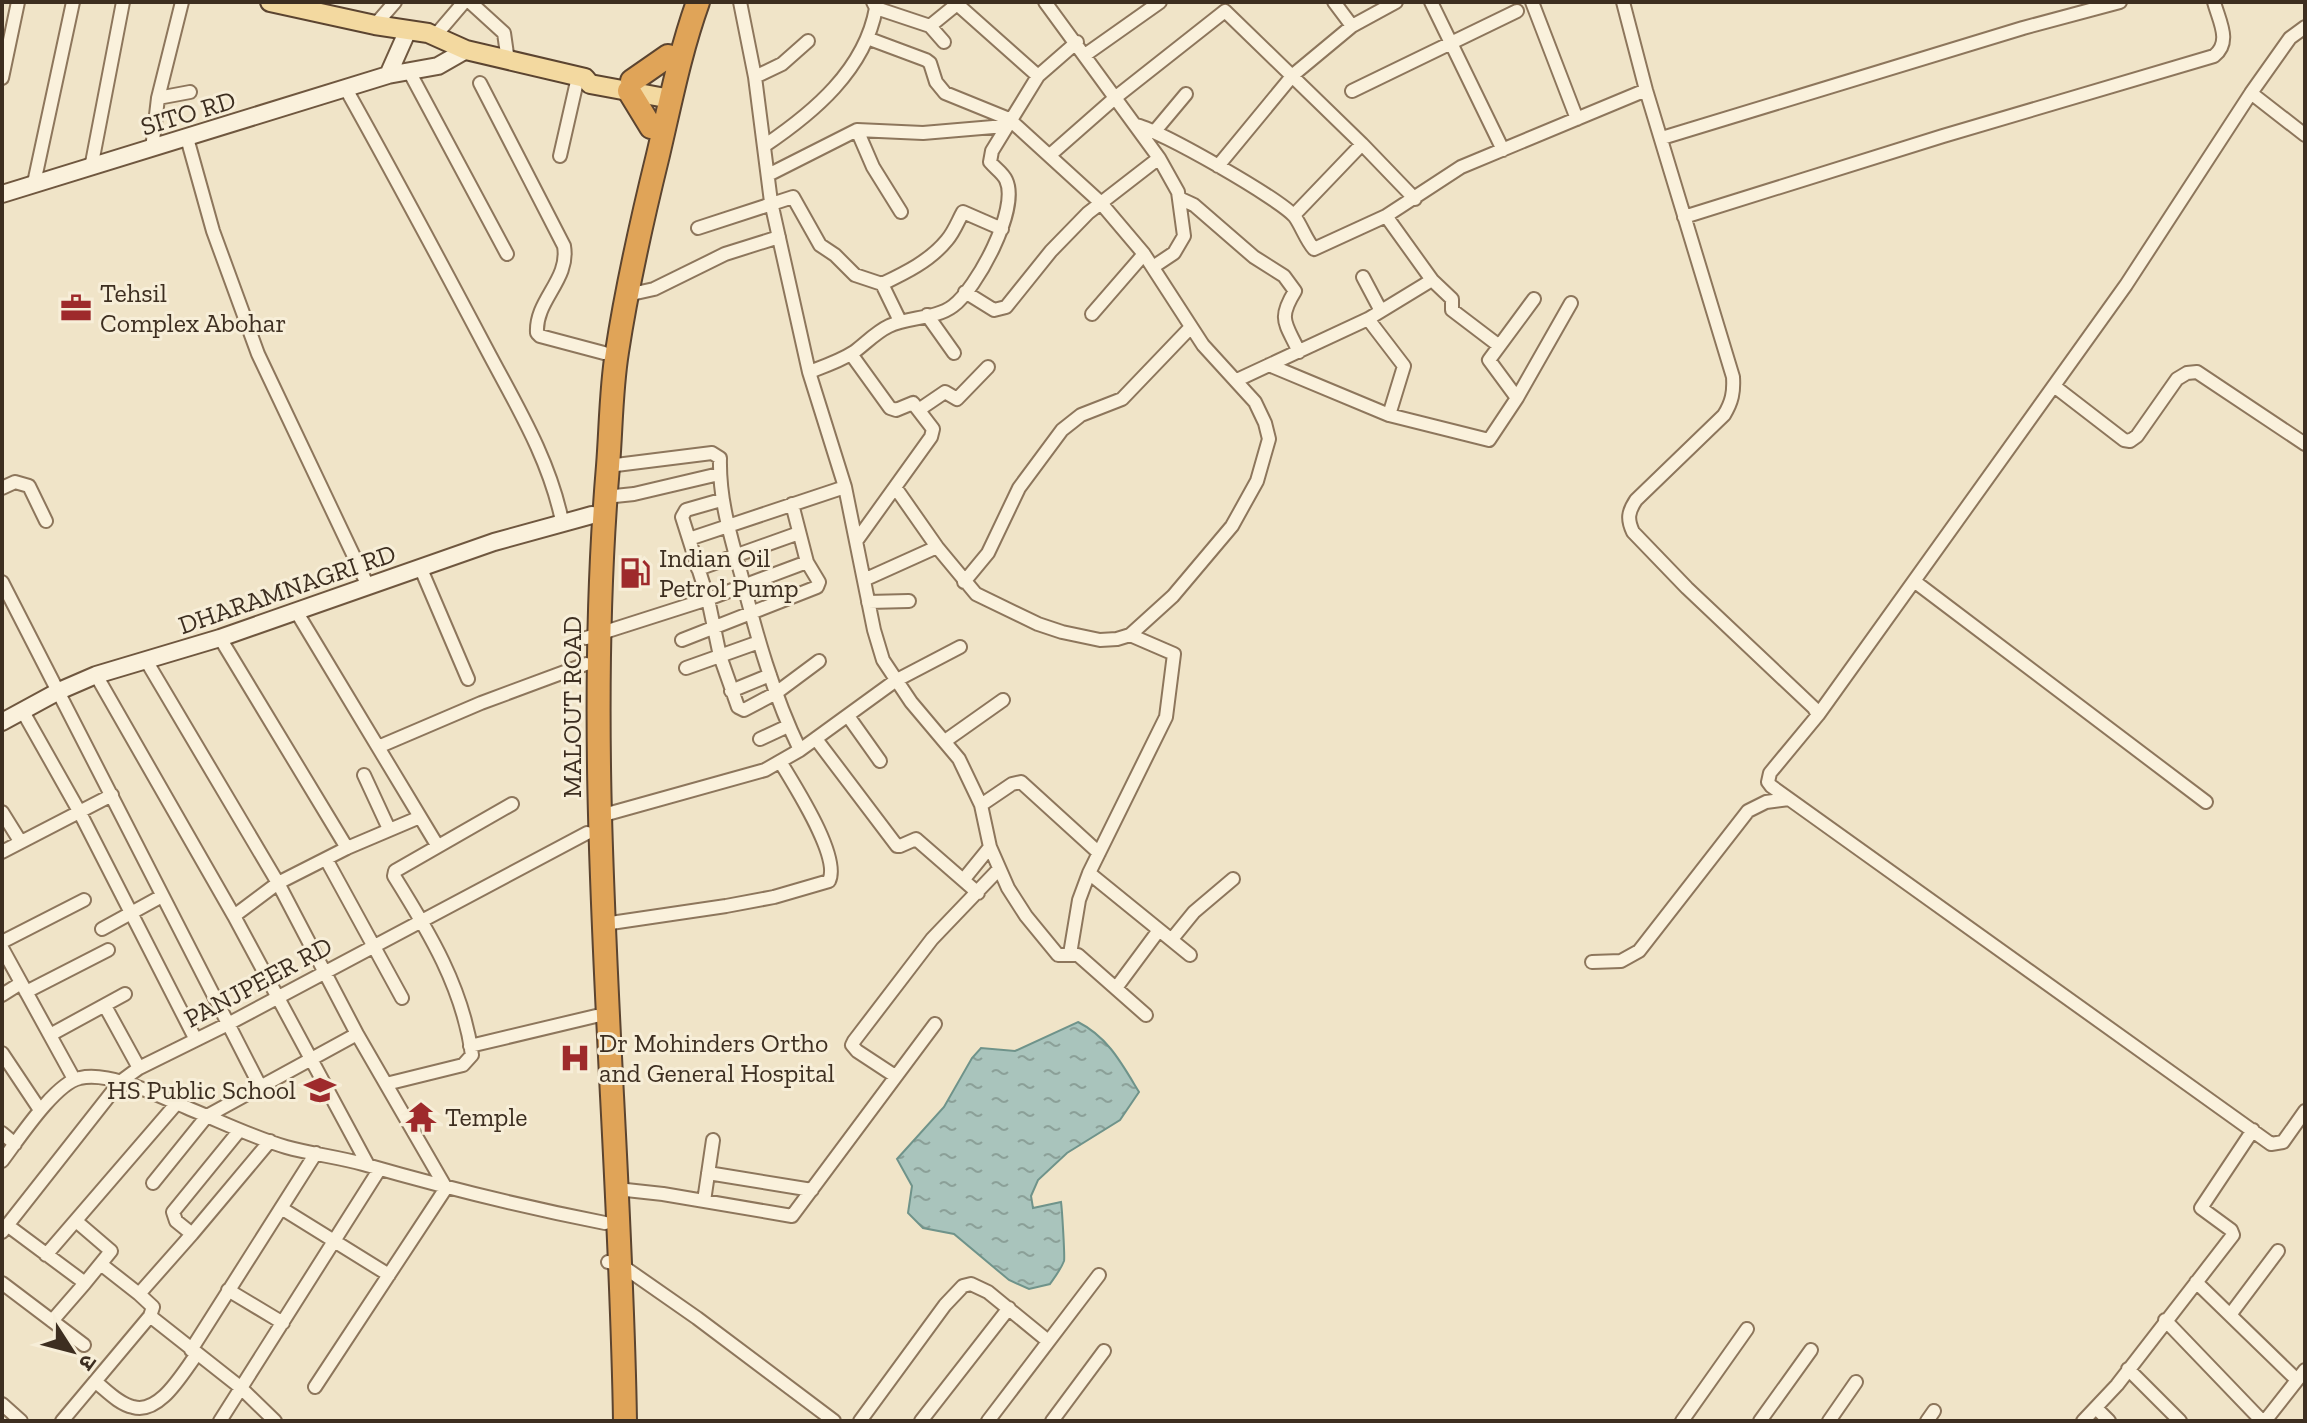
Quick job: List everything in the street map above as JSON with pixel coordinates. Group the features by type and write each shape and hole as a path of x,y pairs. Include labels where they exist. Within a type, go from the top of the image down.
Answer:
{"highway":[{"name":"MALOUT ROAD","path":"625,1421 615,1263 605,1223 596,1016 592,636 604,353 666,92 668,56 685,2"},
{"name":"MALOUT ROAD","path":"598,506 608,466 617,354 645,184 651,127 698,2"},
{"path":"651,127 630,86 668,56"},
{"name":"MALOUT ROAD","path":"592,636 586,664 593,825 604,924 617,1189 612,1421"}],"main road":[{"path":"270,2 319,7 375,25 435,36 466,50 581,78 590,84 666,92"}],"street":[{"path":"2,78 18,2"},
{"path":"34,183 73,2"},
{"path":"91,168 123,2"},
{"path":"152,149 158,98 182,2"},
{"path":"375,25 395,2"},
{"path":"435,36 467,2 504,33 508,61"},
{"path":"740,2 755,77 771,202 809,372 845,487 883,660 895,681 959,759 981,805 990,847 999,869 1014,898 1041,936 1058,955 1078,955 1146,1015"},
{"path":"1045,2 1159,158 1181,199 1184,236 1174,253 1153,267"},
{"path":"1085,55 1139,8 1160,2"},
{"path":"1334,2 1352,26"},
{"path":"1218,166 1293,75 1352,26 1396,2"},
{"path":"1431,2 1503,150"},
{"path":"1532,2 1577,119"},
{"path":"1623,2 1646,90 1733,377 1734,391 1724,415 1636,500 1630,510 1629,523 1653,554 1818,715"},
{"path":"1662,138 2023,28 2120,2"},
{"path":"1684,217 2214,56 2225,42 2214,2"},
{"path":"930,26 957,4 1038,76"},
{"path":"764,146 818,106 853,63 867,38 875,5 930,26 944,42"},
{"path":"1050,155 1221,7 1415,199"},
{"path":"1352,91 1517,11"},
{"path":"2305,27 2290,38 2126,285 1818,715 1768,777 1771,786 2271,1144 2280,1144 2305,1111"},
{"path":"388,75 408,30"},
{"path":"867,38 926,60 945,93 1007,123 1050,155 1100,202 1144,254 1190,328 1255,402 1269,439 1257,481 1232,526 1155,615 1130,635 1117,639 1100,640 1062,632 976,594 937,547 895,487"},
{"path":"755,77 782,64 808,41"},
{"path":"809,372 851,354 885,328 900,321 953,306 965,292 997,244 1007,205 1008,186 989,157 1038,76 1077,42"},
{"name":"SITO RD","path":"2,194 388,75 438,66 466,50"},
{"path":"410,73 507,254"},
{"path":"560,156 581,78"},
{"path":"480,83 564,246 567,259 540,313 537,333 604,353"},
{"path":"346,89 448,272 535,439 550,473 562,521"},
{"path":"1135,125 1155,131 1218,166 1294,215 1313,249 1386,216 1449,173 1646,90"},
{"path":"158,98 190,92"},
{"path":"2251,93 2305,135"},
{"path":"1155,131 1186,94"},
{"path":"768,175 857,130 923,133 1007,123"},
{"path":"857,130 882,183 901,212"},
{"path":"187,138 213,231 258,354 368,586"},
{"path":"1294,215 1362,144"},
{"path":"965,292 994,310 1006,307 1051,251 1100,202 1159,158"},
{"path":"698,228 790,196 796,198 820,245 855,275 882,284 900,321"},
{"path":"1181,199 1194,205 1254,257 1287,278 1295,291 1285,307 1283,318 1299,352"},
{"path":"882,284 913,268 938,250 963,212 1002,229"},
{"path":"1386,216 1432,280 1452,299 1452,310 1498,345"},
{"path":"627,295 654,289 725,254 779,237"},
{"path":"1092,314 1144,254"},
{"path":"1363,277 1381,311"},
{"path":"1237,380 1368,319 1432,280"},
{"path":"1517,398 1489,362 1498,345 1534,299"},
{"path":"1269,365 1389,415 1489,440 1517,398 1571,303"},
{"path":"927,315 954,353"},
{"path":"1368,319 1404,366 1389,415"},
{"path":"964,582 988,553 1019,488 1062,430 1081,415 1122,399 1190,328"},
{"path":"851,354 890,408 896,410 913,403 932,426 933,433 857,540"},
{"path":"920,409 945,392 957,399 988,367"},
{"path":"2054,386 2124,440 2130,441 2137,436 2177,379 2197,372 2305,444"},
{"path":"608,466 712,453 720,458 721,500 751,615 776,693 800,750"},
{"path":"598,506 719,474"},
{"path":"2,488 15,482 29,486 46,521"},
{"path":"689,539 845,487"},
{"path":"721,500 683,513 682,517 708,599 720,656 738,707 744,710 776,693 819,661"},
{"path":"682,640 817,587 819,582 807,562 792,504"},
{"name":"DHARAMNAGRI RD","path":"8,715 96,675 220,638 598,506"},
{"path":"698,569 799,533"},
{"path":"866,579 937,547"},
{"path":"592,636 708,599 807,562"},
{"path":"421,569 468,679"},
{"path":"1914,581 2206,802"},
{"path":"2,582 260,1086"},
{"path":"868,602 909,601"},
{"path":"296,611 437,845"},
{"path":"1070,954 1079,900 1089,873 1166,717 1174,654 1130,635"},
{"path":"220,638 347,848"},
{"path":"686,668 759,642"},
{"name":"PANJPEER RD","path":"5,1229 120,1082 139,1068 374,947 593,825 781,763 895,681 960,647"},
{"path":"147,662 278,883 357,1034 446,1188"},
{"path":"378,747 481,703 586,664"},
{"path":"96,675 373,1168"},
{"path":"731,691 770,675"},
{"path":"945,741 1003,700"},
{"path":"8,715 79,811 196,1040"},
{"path":"848,716 880,761"},
{"path":"760,739 788,726"},
{"path":"816,739 897,846 916,839 978,893"},
{"path":"604,924 774,897 829,881 832,872 818,828 781,763"},
{"path":"364,775 389,829"},
{"path":"981,805 1012,784 1021,782 1099,853"},
{"path":"2,852 112,795"},
{"path":"1592,962 1621,961 1639,951 1748,811 1766,802 1789,799"},
{"path":"386,1084 463,1065 472,1055 448,971 422,920 394,876 395,871 512,804"},
{"path":"2,812 20,841"},
{"path":"234,916 278,883 347,848 420,817"},
{"path":"964,879 990,847"},
{"path":"326,859 402,998"},
{"path":"895,1076 857,1051 852,1045 854,1041 932,939 999,869"},
{"path":"1089,873 1190,955"},
{"path":"1172,939 1194,912 1233,879"},
{"path":"102,929 162,896"},
{"path":"74,1079 2,945 84,900"},
{"path":"1116,988 1159,930"},
{"path":"2,995 108,950"},
{"path":"50,1035 125,994"},
{"path":"105,1006 139,1068"},
{"path":"470,1046 596,1016"},
{"path":"617,1189 786,1217 795,1213 935,1024"},
{"path":"153,1183 207,1116 357,1034"},
{"path":"2,1053 40,1110"},
{"path":"2,1161 40,1110 74,1079 87,1076 120,1082 270,1141 446,1188 605,1223"},
{"path":"46,1255 177,1103"},
{"path":"2083,1421 2128,1369 2233,1233 2201,1208 2253,1130"},
{"path":"192,1234 176,1221 173,1212 239,1131"},
{"path":"2,1133 15,1144"},
{"path":"704,1201 713,1140"},
{"path":"139,1294 270,1141"},
{"path":"97,1383 130,1407 148,1407 166,1393 316,1153"},
{"path":"220,1421 335,1241 373,1168"},
{"path":"708,1173 812,1190"},
{"path":"315,1387 446,1188"},
{"path":"281,1208 389,1275"},
{"path":"52,1321 111,1251 76,1221"},
{"path":"5,1229 85,1283"},
{"path":"2230,1315 2278,1251"},
{"path":"615,1263 697,1318 834,1421"},
{"path":"62,1421 97,1383 150,1316 153,1307 102,1265"},
{"path":"988,1421 1099,1275"},
{"path":"2165,1320 2264,1421 2301,1375 2196,1282"},
{"path":"2,1283 84,1345"},
{"path":"860,1421 945,1305 963,1286 979,1286 1048,1341"},
{"path":"228,1290 283,1323"},
{"path":"921,1421 1009,1308"},
{"path":"150,1316 240,1387 275,1421"},
{"path":"1682,1421 1747,1329"},
{"path":"1760,1421 1811,1350"},
{"path":"1052,1421 1104,1351"},
{"path":"2128,1369 2180,1421"},
{"path":"1832,1420 1856,1382"},
{"path":"2,1404 21,1421"},
{"path":"2096,1408 2109,1421"}],"water":[{"path":"1078,1022 1106,1043 1139,1092 1120,1120 1067,1153 1038,1180 1031,1196 1033,1208 1061,1202 1064,1261 1050,1284 1029,1289 1009,1280 954,1234 923,1228 908,1213 912,1186 897,1159 944,1107 981,1048 1015,1051"}],"place":[{"name":"Tehsil Complex Abohar","path":"76,308"},
{"name":"Indian Oil Petrol Pump","path":"635,573"},
{"name":"Dr Mohinders Ortho and General Hospital","path":"575,1058"},
{"name":"HS Public School","path":"320,1090"},
{"name":"Temple","path":"421,1117"}]}
